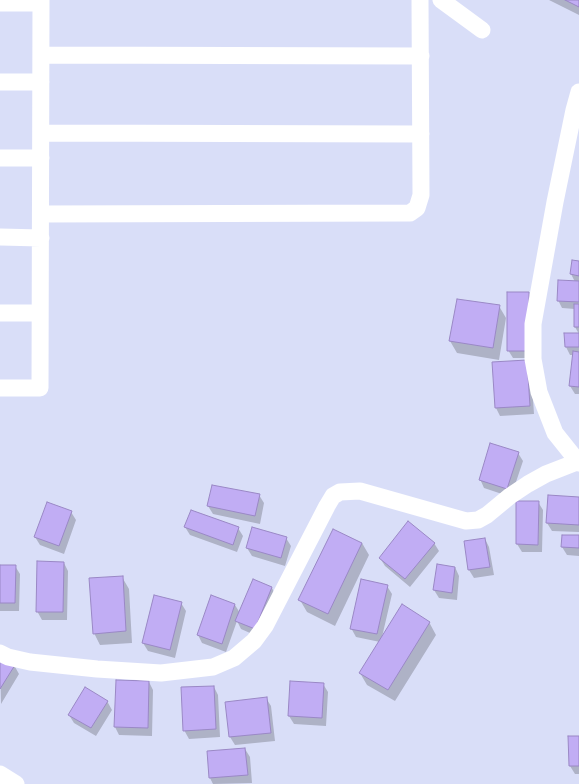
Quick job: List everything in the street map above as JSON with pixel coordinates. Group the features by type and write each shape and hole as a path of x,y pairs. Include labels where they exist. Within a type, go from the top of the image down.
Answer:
{"street":[{"path":"40,214 410,213 417,208 421,195 420,0"},
{"path":"441,0 482,30"},
{"path":"0,3 42,1 40,388 0,388"},
{"path":"41,55 421,56"},
{"path":"0,82 41,82"},
{"path":"0,653 8,657 30,662 97,669 161,672 213,667 234,658 254,642 264,626 327,506 333,496 340,492 360,491 466,521 478,520 528,484 546,474 578,463 554,433 539,392 533,359 533,324 554,202 579,92"},
{"path":"41,134 421,134"},
{"path":"0,158 41,158"},
{"path":"0,237 40,238"},
{"path":"0,313 40,313"},
{"path":"0,774 16,784"}],"building":[{"path":"565,0 579,0 579,7"},
{"path":"572,260 579,261 579,276 570,274"},
{"path":"558,280 579,281 579,302 557,301"},
{"path":"507,292 529,292 529,351 507,351"},
{"path":"457,299 500,305 493,348 449,341"},
{"path":"574,304 579,304 579,327 574,327"},
{"path":"564,333 579,333 579,347 565,347"},
{"path":"573,351 579,352 579,387 569,386"},
{"path":"527,360 530,406 495,408 492,362"},
{"path":"490,443 519,452 507,489 479,480"},
{"path":"212,485 260,494 255,516 207,506"},
{"path":"548,495 579,497 579,525 546,523"},
{"path":"516,501 539,501 538,545 516,544"},
{"path":"47,502 72,511 59,546 34,537"},
{"path":"191,510 239,527 233,545 184,527"},
{"path":"408,521 435,543 405,579 379,558"},
{"path":"252,527 287,537 281,558 246,548"},
{"path":"333,529 362,543 328,614 298,600"},
{"path":"562,535 579,535 579,548 561,547"},
{"path":"485,538 490,567 468,570 464,541"},
{"path":"37,561 64,562 63,612 36,612"},
{"path":"437,564 455,567 452,593 433,590"},
{"path":"0,565 16,565 15,603 0,603"},
{"path":"123,576 126,631 93,634 89,578"},
{"path":"253,579 272,587 255,629 235,621"},
{"path":"361,579 388,585 377,634 350,629"},
{"path":"154,595 182,602 170,650 142,643"},
{"path":"211,595 235,604 222,644 197,635"},
{"path":"402,604 430,622 388,690 359,673"},
{"path":"0,656 15,665 0,689"},
{"path":"116,680 149,681 148,728 114,727"},
{"path":"290,681 324,683 322,718 288,716"},
{"path":"214,686 216,729 183,731 181,687"},
{"path":"85,687 108,701 91,728 68,715"},
{"path":"267,697 271,733 229,737 225,702"},
{"path":"568,736 579,736 579,766 569,766"},
{"path":"245,748 248,775 209,778 207,751"}]}
